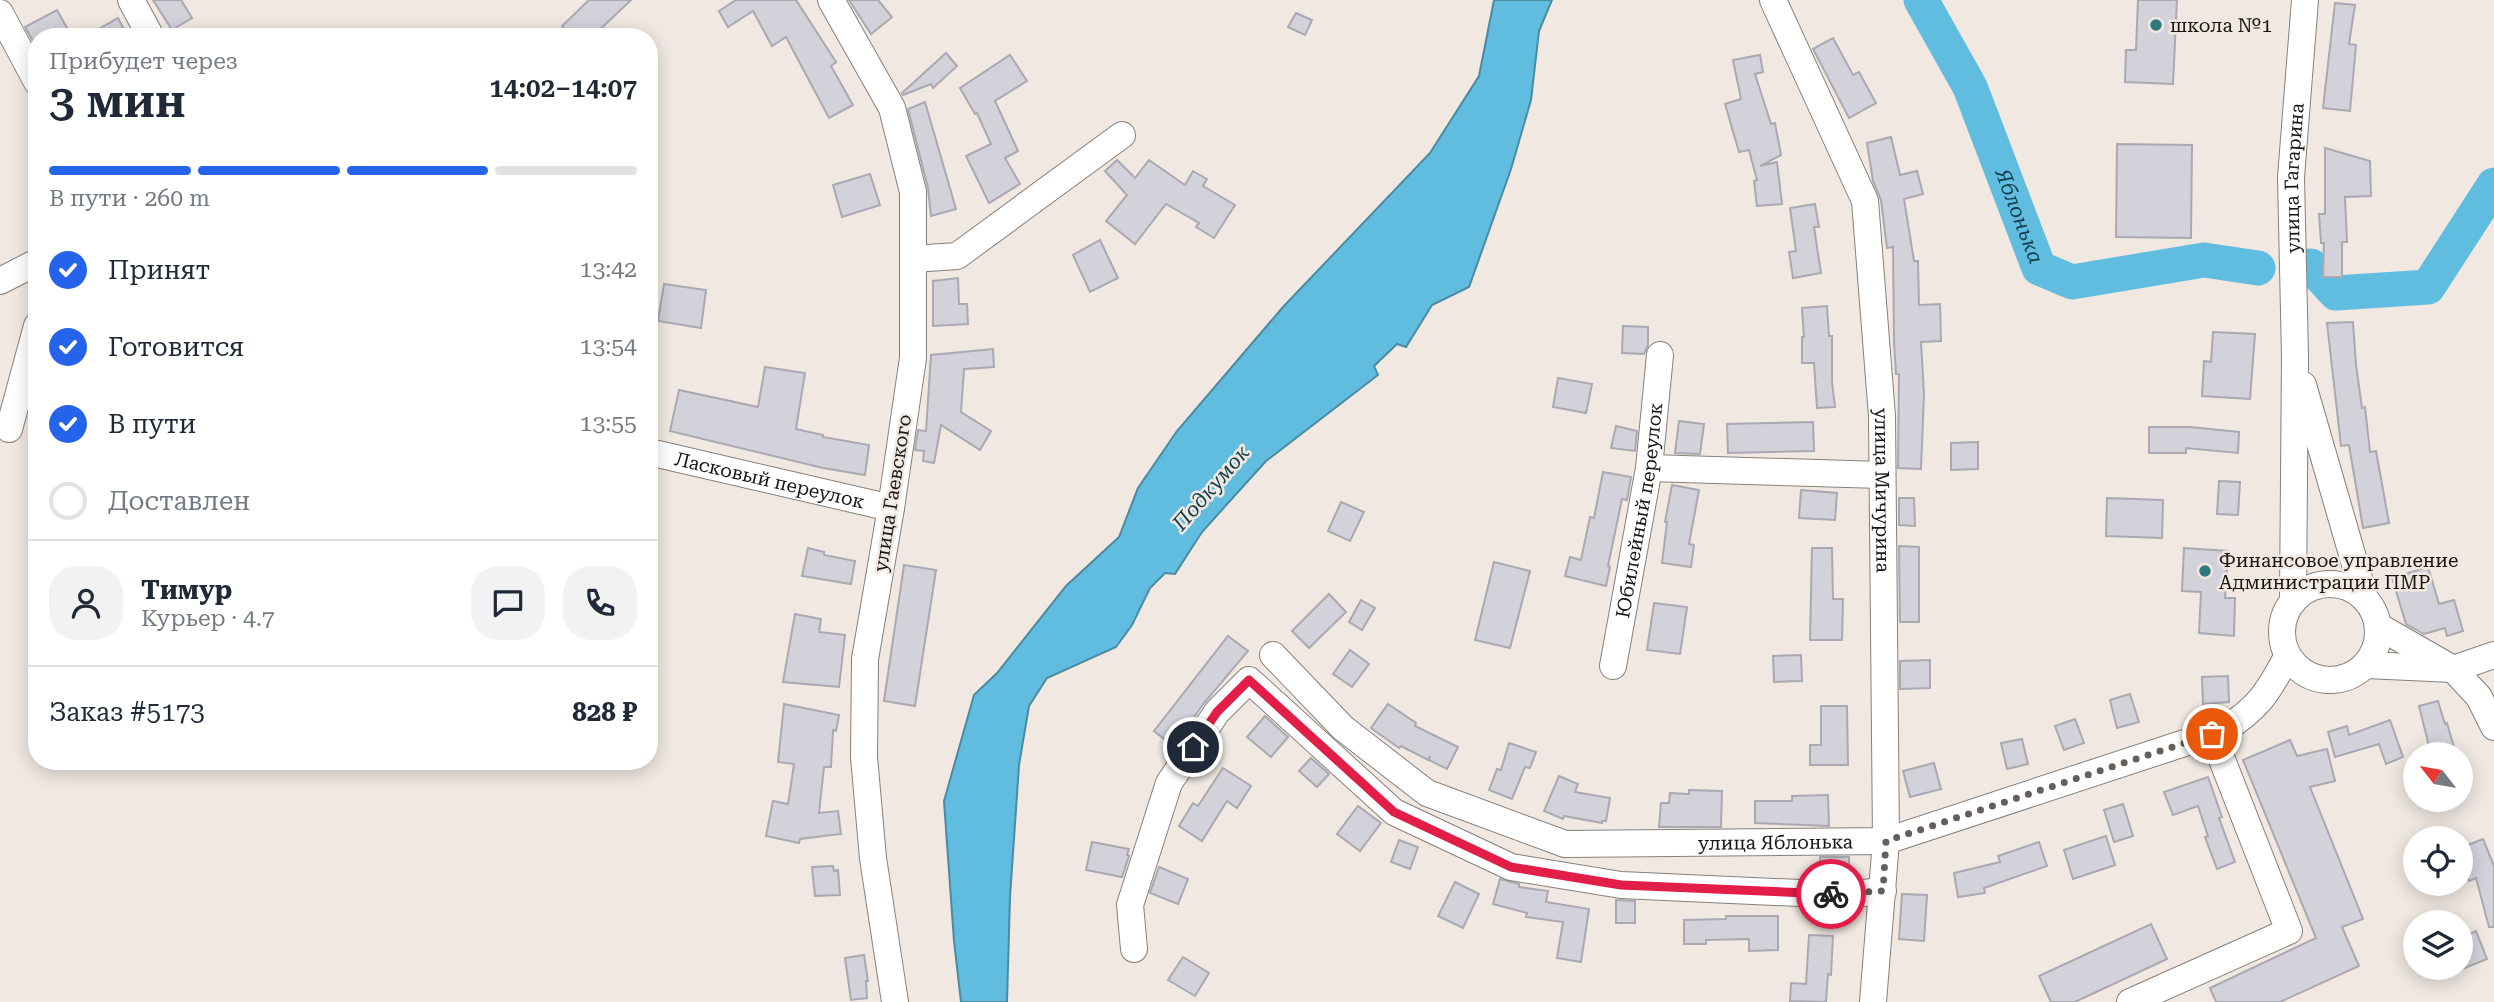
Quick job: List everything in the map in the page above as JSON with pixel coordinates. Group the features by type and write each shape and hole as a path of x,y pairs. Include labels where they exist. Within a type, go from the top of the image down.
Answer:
{"street":[{"path":"131,0 146,28"},
{"name":"улица Гаевского","path":"831,0 892,108 913,192 913,358 865,659 864,757 873,858 895,1002"},
{"name":"улица Мичурина","path":"1773,0 1865,201 1882,416 1886,841 1873,1002"},
{"name":"улица Гагарина","path":"2287,657 2281,638 2283,618 2293,600 2295,356 2291,177 2305,0"},
{"path":"0,13 28,65"},
{"path":"913,259 957,256 1122,135"},
{"path":"0,281 28,267"},
{"name":"Юбилейный переулок","path":"1613,666 1649,468 1660,355"},
{"name":"улица Гагарина","path":"2295,356 2365,599 2378,626"},
{"path":"9,429 28,359"},
{"name":"Ласковый переулок","path":"658,454 891,508"},
{"path":"1649,468 1882,475"},
{"path":"2293,600 2303,591 2329,584 2342,585 2365,599"},
{"path":"2287,657 2303,674 2325,681 2347,678 2366,665 2376,647 2378,626 2453,669 2480,698 2494,727"},
{"name":"улица Яблонька","path":"1273,655 1343,728 1427,793 1564,844 1886,841 2224,730 2249,713 2269,691 2287,657"},
{"path":"2366,665 2453,669 2494,655"},
{"path":"1134,948 1130,905 1169,783 1217,712 1249,680 1394,812 1511,867 1621,885 1843,895 1883,891"},
{"path":"2130,1002 2290,931 2212,734"}],"water":[{"name":"Подкумок","path":"1494,0 1552,0 1539,31 1531,100 1511,169 1469,287 1432,305 1406,347 1397,344 1374,366 1378,375 1266,461 1202,532 1175,574 1165,573 1150,588 1132,625 1116,647 1047,678 1029,706 1019,765 1010,897 1007,1002 961,1002 944,801 974,695 997,673 1066,586 1119,537 1138,488 1177,431 1283,307 1430,153 1479,76"}],"building":[{"path":"153,0 181,0 192,18 171,28"},
{"path":"589,0 631,0 601,28 562,26"},
{"path":"736,0 796,0 836,62 831,66 853,105 829,118 786,37 772,46 753,11 728,27 719,11"},
{"path":"849,0 878,0 892,17 871,34"},
{"name":"школа №1","path":"2138,0 2177,0 2173,84 2125,82 2126,50 2136,50"},
{"path":"2335,3 2355,5 2349,44 2356,45 2350,111 2323,108"},
{"path":"57,10 67,28 28,28 28,32 25,27"},
{"path":"1296,13 1312,20 1305,35 1288,27"},
{"path":"118,18 123,28 101,28"},
{"path":"1833,38 1853,75 1859,72 1876,103 1849,118 1813,49"},
{"path":"946,53 957,66 933,88 931,84 903,95 902,93"},
{"path":"1010,55 1027,81 995,101 1018,151 1005,158 1020,184 989,203 966,156 991,144 977,113 975,114 960,88"},
{"path":"1760,55 1763,72 1755,74 1771,124 1775,123 1781,155 1760,166 1777,162 1782,204 1757,206 1754,181 1757,180 1749,150 1739,152 1725,104 1741,99 1733,60"},
{"path":"925,102 956,209 931,216 928,188 908,109"},
{"path":"1891,137 1900,175 1917,171 1923,194 1904,199 1914,261 1918,261 1919,305 1940,304 1941,341 1921,342 1924,394 1921,469 1898,468 1899,374 1896,374 1894,342 1893,247 1887,248 1881,200 1873,181 1867,143"},
{"path":"2117,144 2192,145 2191,238 2116,237"},
{"path":"2325,148 2370,161 2371,196 2345,197 2347,242 2342,242 2342,277 2323,277 2324,243 2321,243 2319,214 2325,214"},
{"path":"1117,160 1135,178 1149,160 1185,185 1193,171 1207,179 1203,186 1235,205 1214,238 1196,227 1199,223 1166,204 1135,244 1106,221 1127,195 1105,171"},
{"path":"870,174 880,205 842,217 833,185"},
{"path":"1815,204 1819,227 1814,227 1821,273 1793,278 1789,252 1796,251 1790,208"},
{"path":"1100,240 1118,278 1090,292 1073,255"},
{"path":"958,278 959,304 967,304 968,324 933,326 933,281"},
{"path":"664,284 706,290 701,328 658,321"},
{"path":"1827,306 1829,336 1832,336 1835,407 1817,408 1814,363 1802,363 1802,308"},
{"path":"2353,322 2362,408 2365,407 2370,452 2376,451 2389,523 2363,528 2349,445 2341,446 2327,323"},
{"path":"1623,326 1648,327 1648,345 1644,354 1622,353"},
{"path":"2213,332 2255,334 2250,399 2202,396 2204,361 2211,362"},
{"path":"993,349 994,367 964,369 961,412 991,431 980,450 941,425 934,463 923,461 924,451 915,450 918,430 926,431 931,355"},
{"path":"765,367 805,373 796,429 869,445 865,475 823,468 670,431 679,390 758,407"},
{"path":"1558,378 1592,384 1586,413 1553,407"},
{"path":"1679,421 1704,424 1700,454 1675,453"},
{"path":"1813,422 1814,451 1728,453 1727,424"},
{"path":"1616,426 1637,431 1635,451 1611,448"},
{"path":"2149,427 2190,427 2239,432 2238,453 2186,448 2186,453 2149,453"},
{"path":"1978,442 1978,469 1951,470 1951,443"},
{"path":"1603,472 1631,477 1627,500 1622,499 1606,586 1565,576 1570,557 1581,560 1590,517 1594,518"},
{"path":"2219,481 2240,482 2238,515 2217,514"},
{"path":"1672,485 1699,490 1689,544 1694,545 1691,567 1662,563 1665,522"},
{"path":"1801,490 1837,493 1835,520 1799,518"},
{"path":"1899,498 1914,498 1915,526 1899,525"},
{"path":"2107,498 2163,500 2162,538 2106,536"},
{"path":"1341,502 1364,512 1350,541 1328,531"},
{"path":"1899,546 1919,547 1919,622 1900,622"},
{"path":"808,548 824,552 824,555 855,561 851,584 802,576"},
{"path":"1812,548 1832,548 1833,599 1843,599 1842,640 1810,640"},
{"path":"2184,548 2228,551 2225,598 2235,598 2234,636 2199,633 2201,592 2182,591"},
{"path":"1494,562 1530,571 1510,648 1475,640"},
{"path":"904,565 936,570 915,706 884,701"},
{"path":"2428,567 2439,604 2454,600 2463,631 2447,636 2445,628 2424,634 2406,624 2392,578"},
{"path":"1329,594 1346,612 1309,648 1292,631"},
{"path":"1361,600 1375,608 1362,630 1349,622"},
{"path":"1654,603 1687,607 1680,654 1647,650"},
{"path":"795,614 821,619 819,632 845,635 839,687 783,682"},
{"path":"1228,636 1248,651 1204,703 1173,746 1154,731"},
{"path":"1350,650 1369,664 1352,687 1333,674"},
{"path":"1801,655 1802,681 1774,682 1773,656"},
{"path":"1930,660 1930,688 1900,689 1900,661"},
{"path":"2228,676 2229,702 2203,704 2202,677"},
{"path":"2130,694 2139,722 2117,728 2110,700"},
{"path":"2438,701 2453,742 2428,742 2419,706"},
{"path":"784,704 839,715 836,731 833,730 831,767 824,767 819,813 838,811 841,834 800,839 799,843 766,836 773,801 788,804 794,764 778,762"},
{"path":"1388,704 1416,723 1415,726 1458,747 1447,769 1429,760 1430,756 1428,760 1401,746 1399,748 1371,728"},
{"path":"1821,706 1847,706 1848,765 1810,765 1810,745 1821,745"},
{"path":"1265,716 1288,737 1271,757 1247,737"},
{"path":"2075,719 2084,743 2064,750 2055,726"},
{"path":"2390,720 2403,757 2386,764 2379,744 2335,757 2328,732 2347,726 2349,735"},
{"path":"2022,739 2028,764 2007,769 2001,743"},
{"path":"2290,740 2297,756 2327,749 2335,781 2310,787 2363,919 2342,927 2359,966 2280,1002 2216,1002 2210,988 2316,938 2243,760"},
{"path":"1509,743 1536,752 1530,768 1525,767 1512,799 1489,790 1497,769 1501,770"},
{"path":"1311,758 1329,774 1317,787 1299,771"},
{"path":"1934,763 1941,789 1910,797 1903,771"},
{"path":"1223,768 1251,786 1237,808 1227,801 1202,841 1179,826 1193,803 1198,806"},
{"path":"1559,776 1578,784 1575,792 1610,798 1606,821 1602,823 1564,816 1563,819 1544,811"},
{"path":"2208,777 2235,862 2217,869 2205,837 2208,836 2198,806 2173,815 2164,792"},
{"path":"1689,790 1722,791 1721,827 1659,827 1661,803 1669,803 1670,793 1689,794"},
{"path":"1828,795 1829,826 1755,823 1755,801 1792,801 1792,796"},
{"path":"2123,804 2133,836 2114,842 2104,810"},
{"path":"1358,806 1381,823 1360,851 1337,834"},
{"path":"2106,836 2115,865 2073,879 2064,850"},
{"path":"2483,839 2494,866 2494,927 2489,927 2476,878 2473,879 2473,843"},
{"path":"1399,840 1418,847 1410,869 1391,862"},
{"path":"1092,842 1129,849 1122,877 1086,870"},
{"path":"2039,842 2047,866 1984,888 1985,893 1958,897 1954,873 2000,862 1998,856"},
{"path":"1820,857 1849,857 1849,879 1820,878"},
{"path":"833,866 834,871 838,870 840,895 815,896 812,867"},
{"path":"1159,867 1188,879 1178,904 1150,893"},
{"path":"1500,879 1519,884 1519,887 1548,891 1546,902 1589,909 1581,962 1557,958 1563,922 1526,917 1527,913 1493,904"},
{"path":"1455,882 1479,894 1463,928 1438,916"},
{"path":"1902,894 1927,895 1924,941 1899,939"},
{"path":"1616,900 1635,901 1635,923 1616,923"},
{"path":"1726,916 1778,916 1778,950 1749,951 1749,939 1706,940 1706,944 1684,944 1684,920 1726,919"},
{"path":"2151,924 2167,959 2075,1002 2051,1002 2039,976"},
{"path":"2476,931 2487,959 2473,965 2473,932"},
{"path":"1809,935 1833,936 1831,975 1828,974 1826,1002 1790,1001 1791,983 1806,984"},
{"path":"864,955 868,981 867,998 851,1000 845,958"},
{"path":"1183,957 1209,973 1195,996 1168,980"}],"waterway":[{"name":"Яблонька","path":"1921,0 1970,87 2039,268 2072,282 2204,260 2258,268"},
{"name":"Яблонька","path":"2311,266 2336,293 2428,287 2494,185"}],"way so far":[{"path":"1831,894 1883,891 1886,841 2212,734"}],"place":[{"name":"школа №1","path":"2156,25"},
{"name":"Финансовое управление Администрации ПМР","path":"2205,571"}],"route":[{"path":"1193,747 1217,712 1249,680 1394,812 1511,867 1621,885 1831,894"}]}
